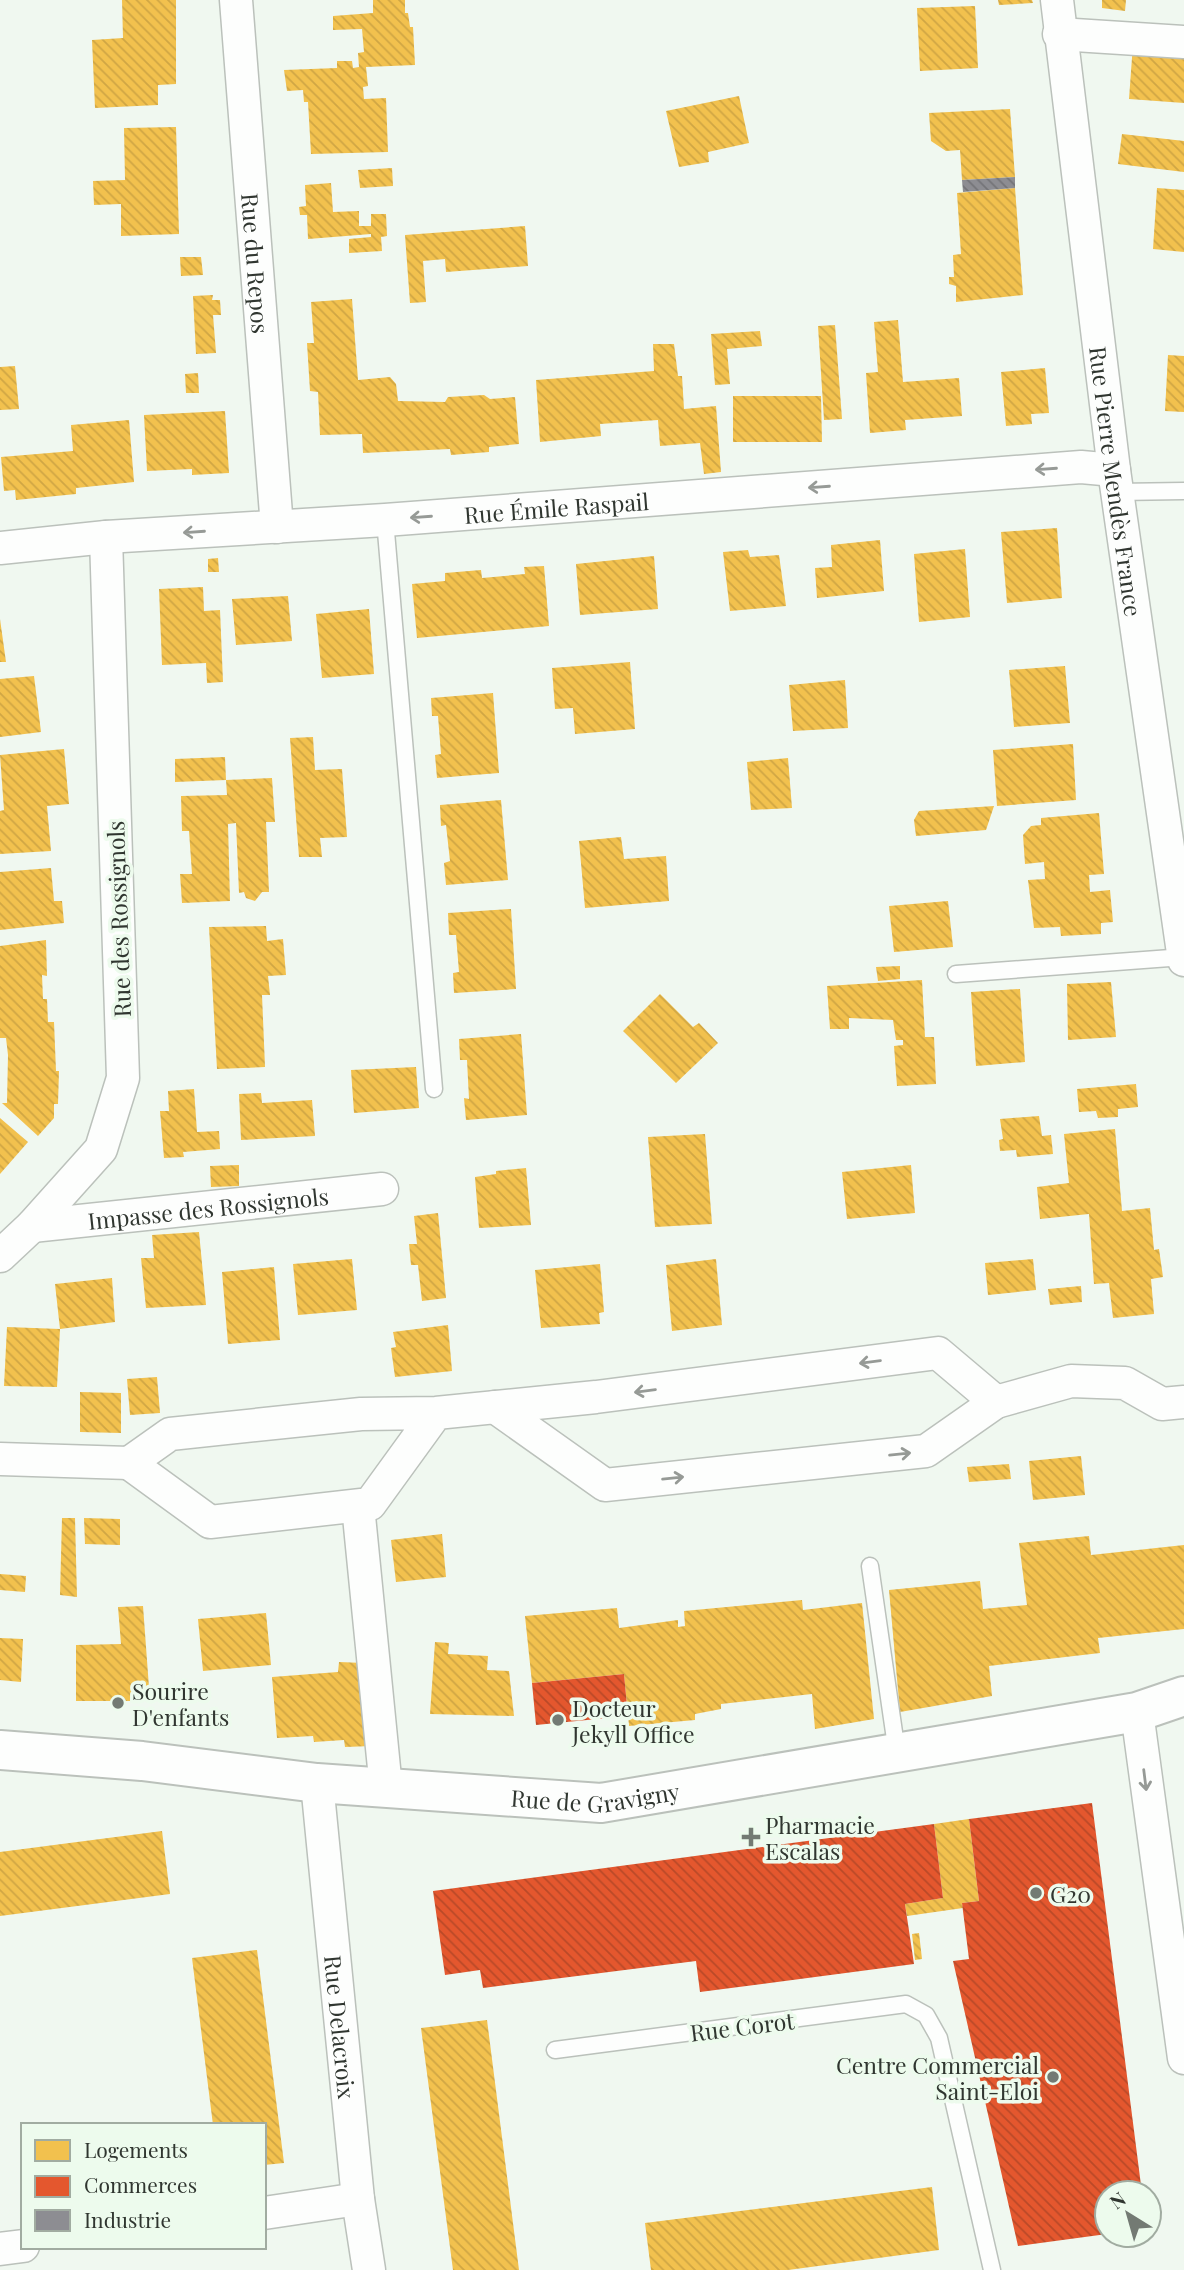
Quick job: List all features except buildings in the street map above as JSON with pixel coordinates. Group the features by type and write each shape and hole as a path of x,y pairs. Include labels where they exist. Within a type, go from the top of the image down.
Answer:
{"street":[{"name":"Rue du Repos","path":"236,0 277,527"},
{"name":"Rue Pierre Mendès France","path":"1056,0 1116,481 1184,959"},
{"path":"1059,34 1184,42"},
{"name":"Rue Émile Raspail","path":"0,548 106,537 385,520 1081,467 1116,481"},
{"name":"Rue des Rossignols","path":"0,1256 32,1226 101,1149 123,1078 106,537"},
{"name":"Impasse des Rossignols","path":"32,1226 382,1188"},
{"path":"129,1463 170,1434 362,1414 436,1413 495,1407 938,1353 996,1402"},
{"path":"495,1407 606,1485 926,1451 996,1402 1071,1381 1125,1383 1162,1404 1184,1402"},
{"path":"0,1459 129,1463 210,1522 370,1504 436,1413"},
{"path":"358,1506 386,1787"},
{"name":"Rue de Gravigny","path":"0,1750 142,1761 317,1783 601,1803 1137,1712 1184,1696"},
{"path":"1137,1712 1184,2058"},
{"name":"Rue Delacroix","path":"317,1783 358,2199 369,2270"},
{"path":"266,2213 358,2199"},
{"path":"0,2249 21,2246"}],"lane":[{"path":"1116,481 1184,491"},
{"path":"385,520 435,1089"},
{"path":"956,974 1184,959"},
{"path":"870,1566 897,1753"},
{"name":"Rue Corot","path":"555,2050 906,2004 926,2015 939,2038 992,2270"}],"place":[{"name":"Sourire D'enfants","path":"118,1703"},
{"name":"Docteur Jekyll Office","path":"558,1720"},
{"name":"Pharmacie Escalas","path":"751,1837"},
{"name":"G20","path":"1036,1893"},
{"name":"Centre Commercial Saint-Eloi","path":"1053,2077"}]}
